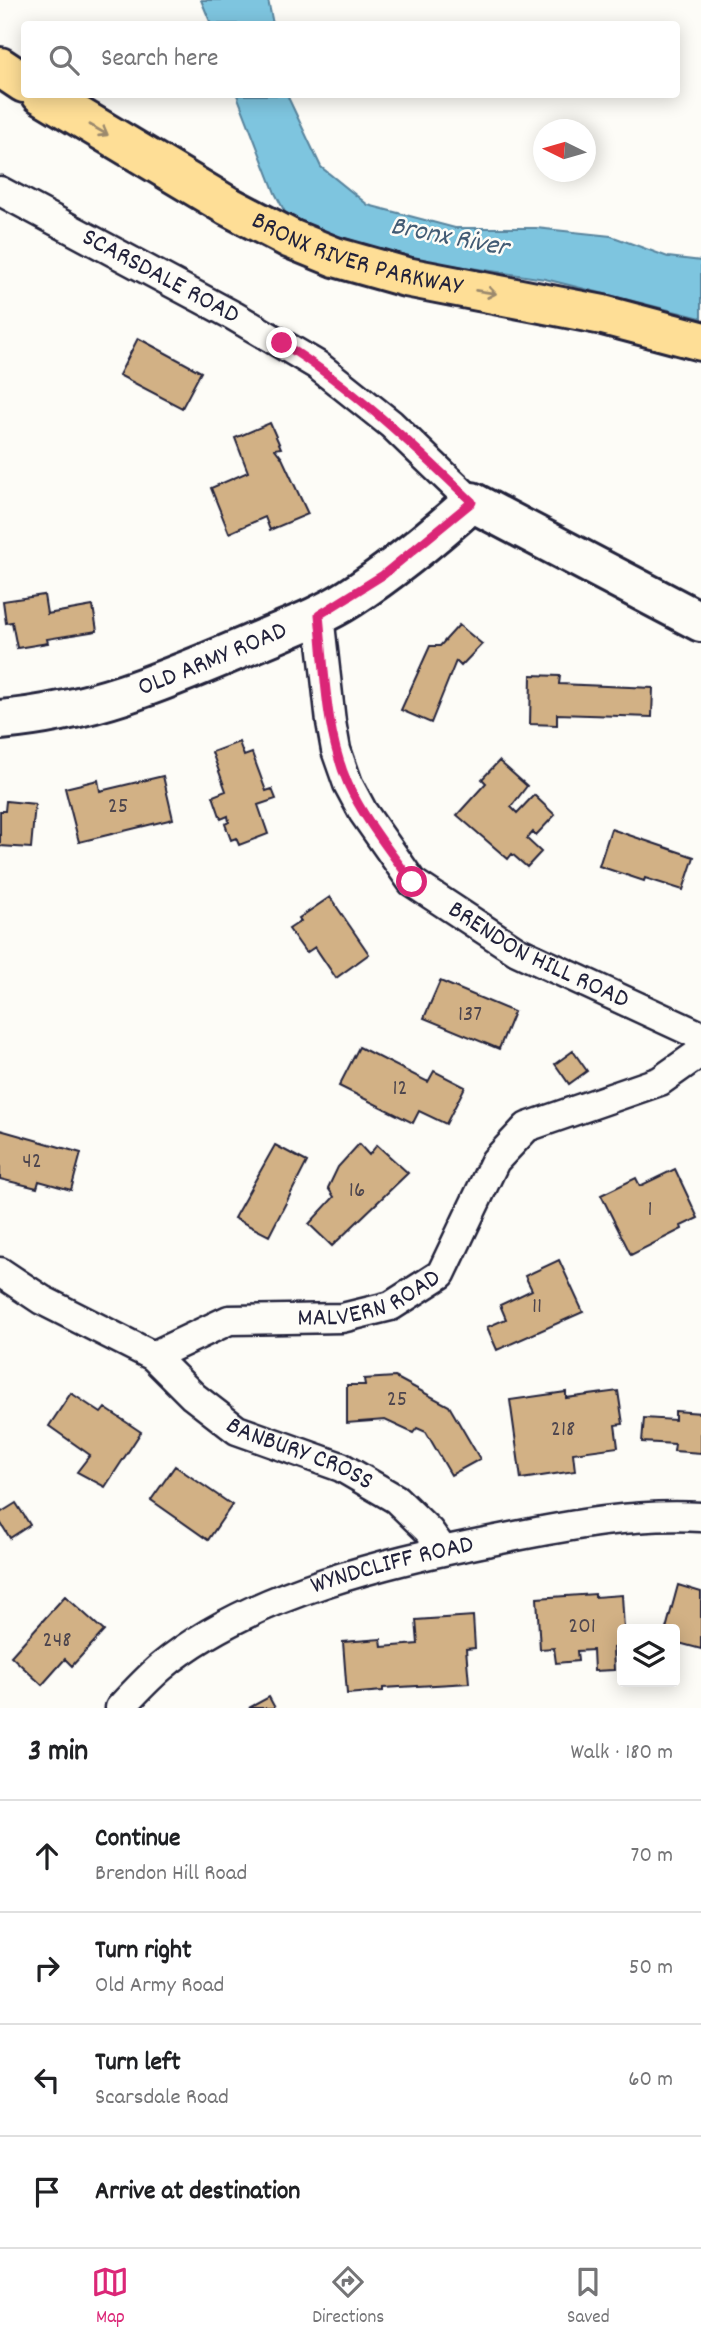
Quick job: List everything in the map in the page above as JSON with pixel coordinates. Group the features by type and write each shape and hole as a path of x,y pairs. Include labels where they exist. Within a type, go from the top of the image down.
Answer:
{"highway":[{"path":"0,67 21,81"},
{"name":"BRONX RIVER PARKWAY","path":"48,98 228,206 291,239 335,257 407,277 603,315 701,341"}],"street":[{"name":"SCARSDALE ROAD","path":"0,191 234,316 317,365 391,425 472,502 701,622"},
{"name":"OLD ARMY ROAD","path":"0,720 65,711 105,702 319,615 383,575 472,502"},
{"name":"BRENDON HILL ROAD","path":"319,615 331,722 344,772 363,812 412,882 517,951 701,1036"},
{"name":"MALVERN ROAD","path":"153,1356 229,1320 342,1318 391,1306 441,1274 495,1161 527,1127 660,1081 701,1052"},
{"path":"0,1272 42,1300 153,1356"},
{"name":"BANBURY CROSS","path":"153,1356 193,1396 237,1430 341,1466 396,1499 429,1531 443,1550"},
{"name":"WYNDCLIFF ROAD","path":"120,1708 162,1666 209,1634 260,1608 316,1586 443,1550 589,1522 666,1515 701,1517"}],"water":[{"path":"201,0 268,0 272,21 210,21"},
{"name":"Bronx River","path":"238,98 288,98 321,167 368,205 455,228 536,228 611,236 668,257 701,261 701,318 545,279 418,260 321,231 287,216 275,193"}],"building":[{"path":"138,338 201,372 182,408 119,375"},
{"path":"270,423 281,448 275,449 282,458 308,514 270,530 265,517 229,533 211,488 248,472 235,438"},
{"path":"44,595 47,614 93,606 97,631 47,639 48,643 17,648 12,622 6,623 3,601"},
{"path":"459,625 482,644 461,666 456,661 431,723 401,710 430,646 440,646"},
{"path":"531,675 560,676 559,684 653,688 652,717 557,714 557,725 530,724"},
{"path":"239,742 244,756 252,753 266,791 272,789 276,799 258,805 268,834 239,845 236,838 231,840 225,824 229,822 228,816 221,819 213,796 226,791 212,752"},
{"path":"499,761 527,786 511,807 517,813 534,795 555,815 536,835 533,832 527,839 541,852 527,867 512,854 508,859 457,815 486,783 482,779"},
{"path":"163,776 173,819 79,842 65,788 98,780 100,791"},
{"path":"6,801 35,804 31,848 0,846 0,811 5,811"},
{"path":"611,829 694,857 683,890 599,866"},
{"path":"330,897 369,954 336,978 315,947 306,953 289,929 301,921 299,918"},
{"path":"440,981 514,1012 499,1049 424,1018"},
{"path":"359,1047 428,1082 434,1071 465,1087 446,1124 419,1111 413,1123 339,1086"},
{"path":"573,1051 587,1071 569,1084 555,1064"},
{"path":"0,1130 81,1153 71,1190 39,1181 37,1188 0,1179"},
{"path":"359,1144 369,1155 377,1145 408,1173 332,1246 309,1224 334,1197 328,1188 338,1167"},
{"path":"275,1145 307,1162 269,1236 234,1218"},
{"path":"675,1169 698,1218 631,1255 601,1195 636,1178 640,1186"},
{"path":"559,1260 583,1312 497,1350 487,1327 506,1319 500,1305 532,1290 525,1276"},
{"path":"395,1377 449,1406 480,1459 451,1475 426,1432 417,1428 413,1433 385,1420 347,1423 347,1385 365,1385 364,1379"},
{"path":"618,1391 623,1424 615,1425 618,1447 573,1453 575,1471 521,1479 510,1400 566,1392 566,1398"},
{"path":"71,1393 101,1413 105,1408 141,1432 105,1487 77,1472 90,1455 49,1426"},
{"path":"675,1411 701,1413 701,1453 674,1451 675,1444 642,1442 644,1418 675,1420"},
{"path":"175,1466 232,1505 208,1540 151,1500"},
{"path":"16,1503 30,1525 10,1538 0,1522 0,1513"},
{"path":"678,1585 701,1592 701,1649 680,1643 680,1624 667,1624"},
{"path":"622,1595 624,1624 617,1624 617,1648 613,1648 614,1670 594,1671 593,1650 577,1651 578,1661 556,1663 554,1648 540,1649 537,1598"},
{"path":"65,1596 104,1631 72,1666 65,1659 42,1685 11,1656"},
{"path":"473,1616 475,1648 466,1649 469,1683 383,1688 383,1691 347,1694 343,1642 381,1639 382,1647 418,1644 416,1620"},
{"path":"269,1697 275,1708 249,1708"}],"route":[{"path":"282,343 354,393 472,502 383,575 319,615 331,722 348,783 363,812 412,882"}]}
